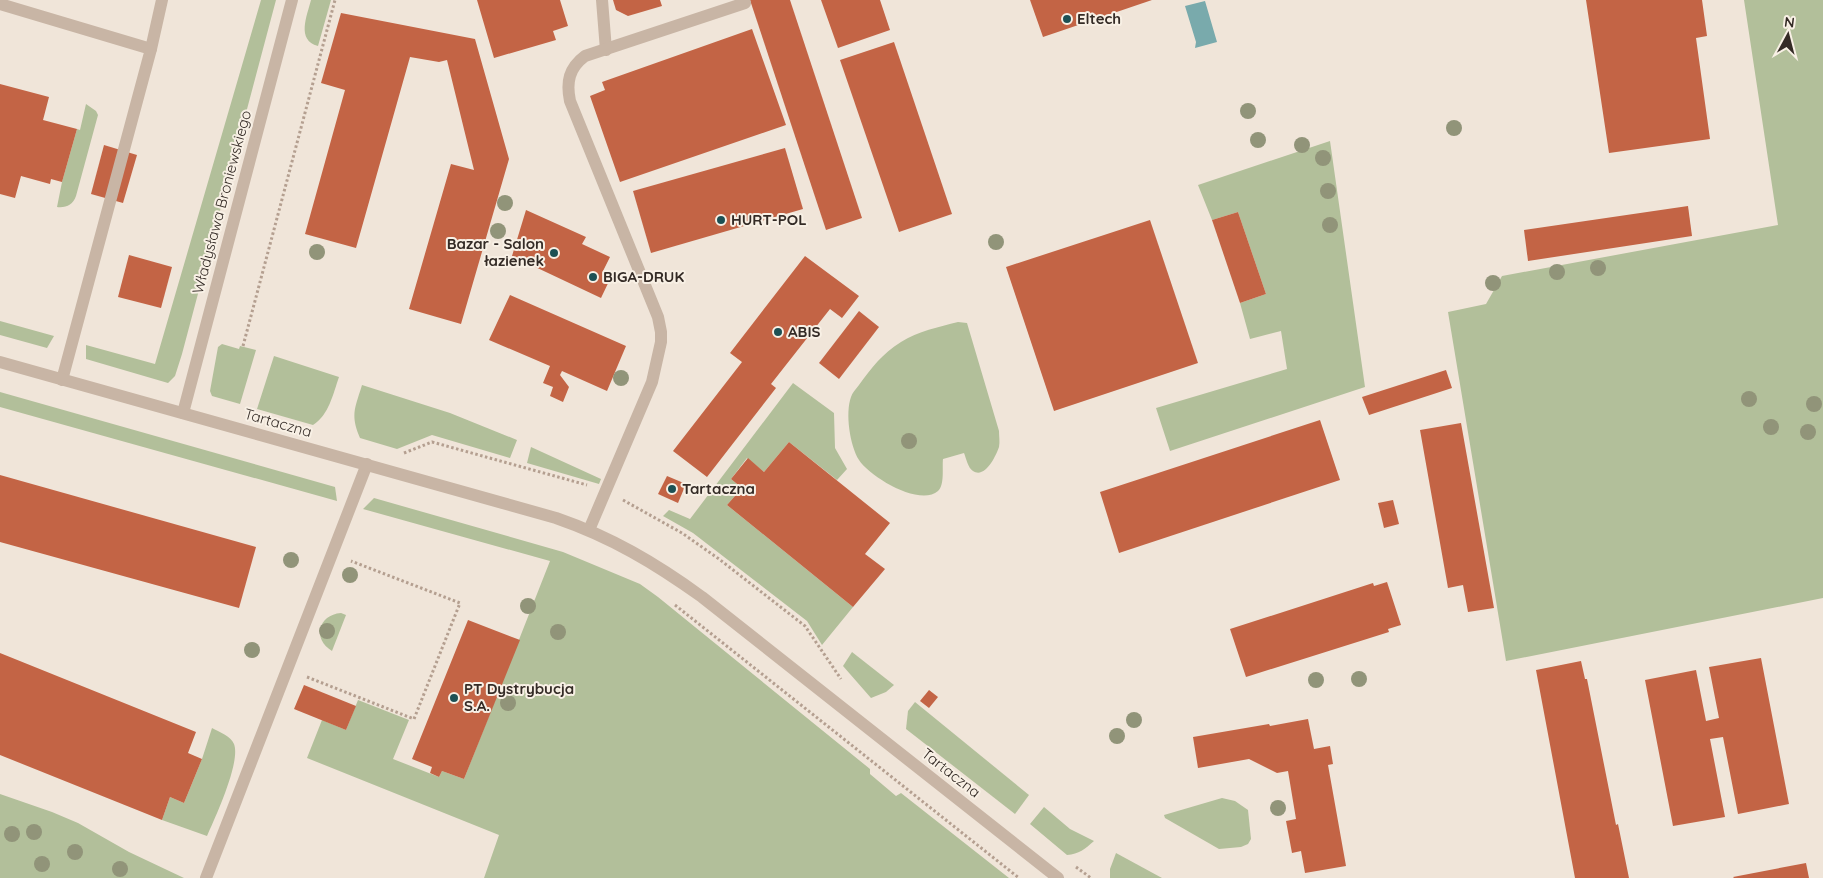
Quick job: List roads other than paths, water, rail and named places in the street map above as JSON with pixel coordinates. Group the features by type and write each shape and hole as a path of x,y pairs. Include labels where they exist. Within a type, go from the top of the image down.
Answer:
{"street":[{"path":"62,380 151,49 162,0"},
{"name":"Władysława Broniewskiego","path":"183,413 292,0"},
{"path":"602,0 606,50"},
{"path":"589,530 652,382 661,342 661,332 658,317 570,101 567,90 568,80 577,62 585,56 745,3"},
{"path":"0,4 151,49"},
{"name":"Tartaczna","path":"0,362 556,518 589,530 633,551 702,597 1058,878"},
{"path":"206,878 366,464"}],"water":[{"path":"1205,1 1217,42 1195,48 1196,42 1185,6"}],"place":[{"name":"Eltech","path":"1067,19"},
{"name":"HURT-POL","path":"721,220"},
{"name":"Bazar - Salon łazienek","path":"554,253"},
{"name":"BIGA-DRUK","path":"593,277"},
{"name":"ABIS","path":"778,332"},
{"name":"Tartaczna","path":"672,489"},
{"name":"PT Dystrybucja S.A.","path":"454,698"}]}
